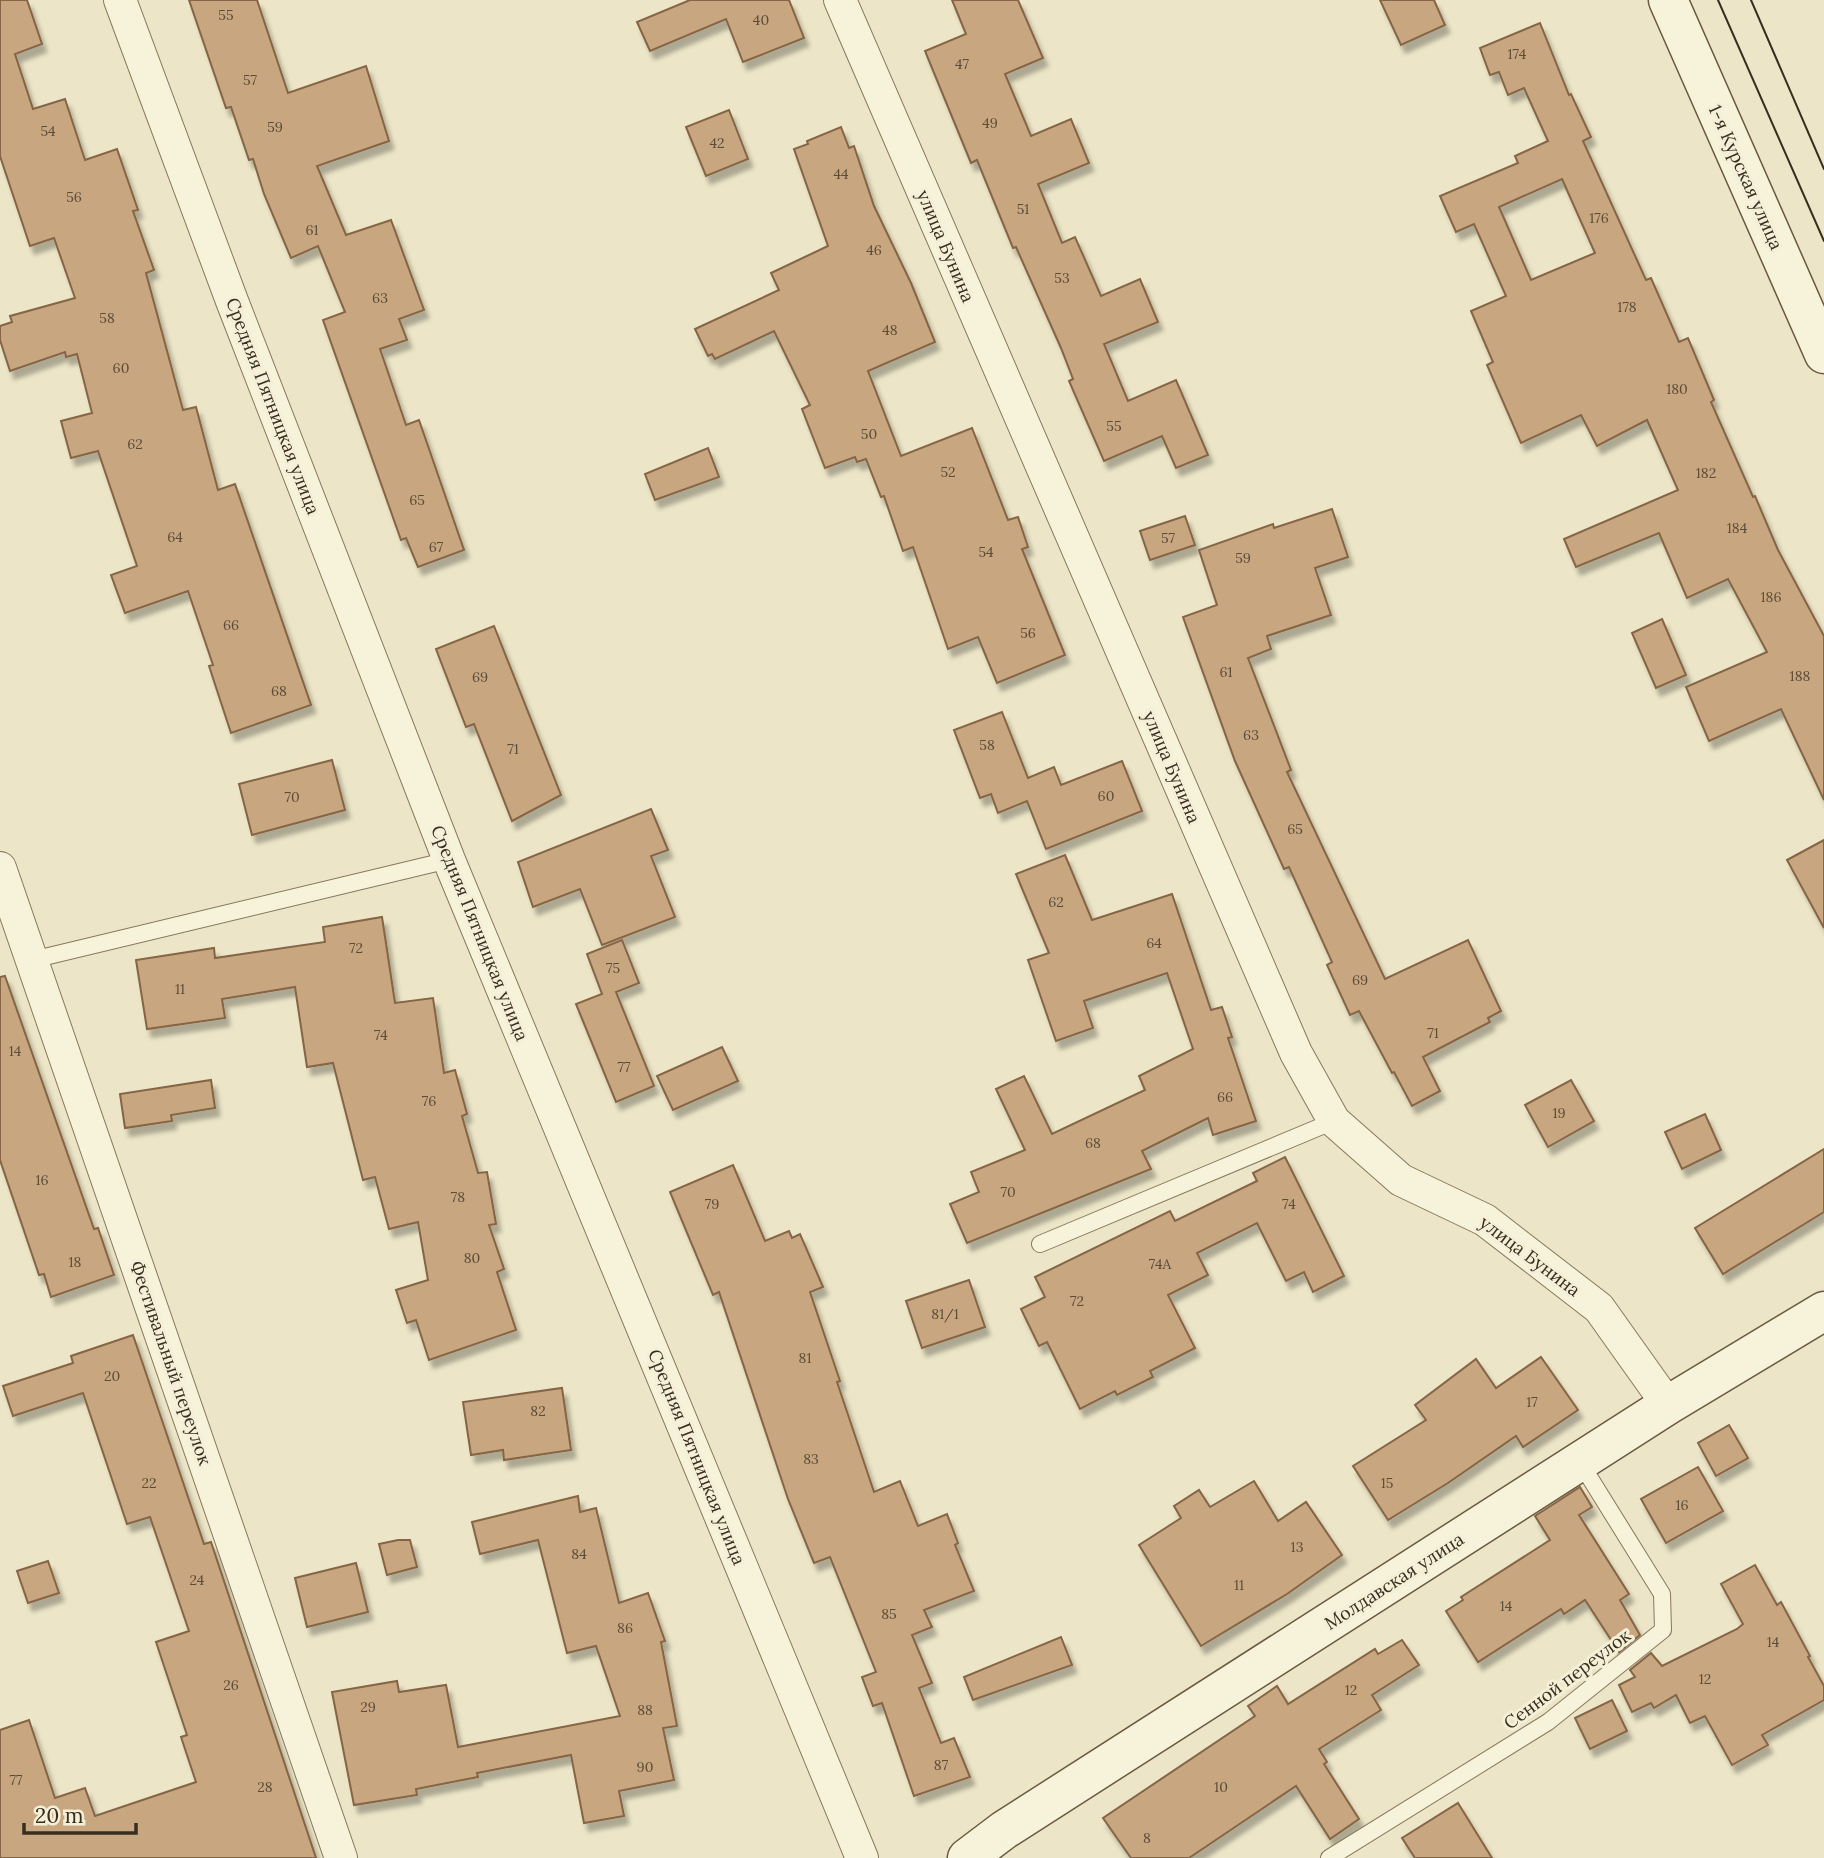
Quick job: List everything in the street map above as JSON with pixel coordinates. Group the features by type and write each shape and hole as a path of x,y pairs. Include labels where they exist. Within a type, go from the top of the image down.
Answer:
{"street":[{"name":"Средняя Пятницкая улица","path":"120,0 232,301 449,860 862,1858"},
{"name":"улица Бунина","path":"840,0 1296,1053 1334,1121 1401,1180 1485,1220 1598,1308 1668,1405"},
{"name":"1-я Курская улица","path":"1668,0 1824,354"},
{"name":"Фестивальный переулок","path":"0,868 341,1858"},
{"name":"Молдавская улица","path":"967,1858 1004,1830 1668,1405 1824,1311"}],"lane":[{"path":"32,960 449,860"},
{"path":"1040,1244 1334,1121"},
{"name":"Сенной переулок","path":"1329,1858 1548,1722 1663,1630 1662,1594 1580,1462"}],"building":[{"path":"0,0 27,0 42,44 15,54 33,109 65,99 85,160 117,149 138,210 133,211 154,270 146,273 183,410 196,407 218,490 235,484 311,705 231,733 209,666 213,665 188,591 125,613 111,575 137,566 98,451 71,458 61,421 92,413 77,354 66,357 65,352 10,371 0,340 0,326 12,322 10,316 75,298 54,238 30,246 0,156"},
{"path":"189,0 257,0 288,93 366,66 389,141 317,166 346,235 391,220 424,310 399,319 407,340 380,349 406,425 419,420 464,550 418,567 406,538 401,540 323,320 345,312 318,246 291,258 264,194 253,159 249,160 231,107 226,108"},
{"path":"690,0 789,0 804,38 743,62 726,19 650,51 637,22"},
{"path":"952,0 1018,0 1043,58 1005,74 1031,136 1071,119 1089,163 1038,184 1062,243 1075,237 1101,296 1140,279 1158,322 1104,344 1128,401 1176,380 1208,455 1176,468 1162,436 1104,461 1069,381 1073,379 1061,348 1016,247 1013,248 977,160 971,163 925,51 966,34"},
{"path":"1380,0 1434,0 1445,25 1401,45"},
{"path":"1540,23 1569,95 1571,94 1591,137 1583,141 1646,280 1651,278 1679,342 1688,338 1714,400 1711,402 1753,497 1755,496 1778,550 1824,636 1824,800 1781,709 1709,741 1686,687 1767,652 1728,579 1687,598 1659,533 1576,567 1564,539 1678,490 1647,420 1597,446 1581,415 1521,443 1487,365 1493,362 1471,311 1506,296 1474,224 1456,232 1440,196 1518,163 1515,156 1548,141 1524,88 1508,95 1499,72 1490,75 1480,48","holes":["1562,179 1595,253 1531,280 1499,207"]},
{"path":"729,110 748,159 706,176 686,127"},
{"path":"841,127 849,148 854,146 874,206 911,283 935,342 868,371 901,456 972,428 1008,520 1018,517 1028,547 1022,549 1065,655 997,683 978,637 948,649 913,547 903,551 884,496 881,497 866,459 857,462 855,457 825,468 802,409 810,405 774,331 715,359 712,354 708,356 695,329 779,290 771,273 828,246 794,149"},
{"path":"708,448 719,477 655,500 645,474"},
{"path":"1332,509 1348,557 1315,568 1331,615 1267,636 1271,649 1248,658 1291,770 1287,772 1385,979 1468,940 1501,1011 1488,1018 1490,1022 1423,1057 1440,1091 1412,1106 1359,1011 1350,1015 1327,965 1332,962 1289,867 1284,869 1235,761 1183,617 1217,605 1199,550 1273,524 1274,528"},
{"path":"1185,516 1195,545 1150,560 1140,531"},
{"path":"1662,619 1686,675 1656,688 1632,633"},
{"path":"494,626 561,795 512,821 474,724 466,727 436,649"},
{"path":"1002,712 1028,778 1054,767 1061,785 1122,761 1142,811 1046,849 1027,801 998,813 991,794 980,798 954,730"},
{"path":"332,760 345,810 252,835 239,784"},
{"path":"651,809 668,850 651,856 675,917 602,945 580,889 533,907 518,862"},
{"path":"1824,840 1824,928 1787,860"},
{"path":"1065,855 1092,920 1172,894 1211,1010 1222,1007 1232,1037 1228,1038 1256,1121 1213,1135 1208,1118 1142,1151 1151,1169 967,1243 950,1204 979,1192 971,1172 1025,1150 996,1089 1024,1076 1052,1134 1145,1090 1139,1076 1193,1049 1167,973 1084,1001 1093,1028 1056,1041 1028,960 1049,953 1016,874"},
{"path":"382,917 395,1003 433,998 444,1073 455,1070 467,1114 462,1116 478,1173 487,1172 496,1224 489,1225 504,1269 497,1272 516,1330 429,1360 416,1320 407,1323 396,1290 428,1280 418,1222 389,1229 375,1177 363,1180 333,1063 307,1067 295,987 222,999 225,1018 147,1029 136,960 214,948 215,958 325,942 323,927"},
{"path":"622,940 639,983 616,992 654,1086 616,1102 576,1004 602,994 587,954"},
{"path":"5,976 94,1229 98,1228 114,1275 51,1297 44,1274 39,1275 0,1160 0,977"},
{"path":"722,1047 738,1081 673,1110 657,1076"},
{"path":"211,1080 215,1108 171,1115 172,1121 125,1128 120,1094"},
{"path":"1571,1080 1594,1121 1548,1147 1525,1105"},
{"path":"1705,1114 1721,1150 1682,1169 1665,1132"},
{"path":"1824,1149 1824,1212 1723,1274 1695,1228"},
{"path":"1285,1157 1344,1276 1313,1292 1304,1272 1286,1281 1257,1223 1197,1253 1208,1275 1168,1295 1195,1348 1150,1371 1153,1377 1117,1395 1115,1391 1080,1409 1047,1342 1039,1346 1021,1309 1045,1297 1035,1277 1170,1211 1175,1221 1257,1181 1253,1173"},
{"path":"733,1165 765,1241 789,1231 792,1238 800,1234 823,1287 810,1292 874,1492 900,1481 918,1526 947,1514 958,1543 955,1545 974,1591 924,1610 932,1627 912,1635 932,1683 919,1688 941,1743 954,1738 970,1777 914,1796 882,1703 873,1706 862,1677 876,1672 830,1557 814,1563 788,1499 719,1292 713,1295 670,1192"},
{"path":"969,1280 985,1327 922,1348 906,1301"},
{"path":"133,1335 204,1544 211,1542 316,1858 0,1858 0,1730 29,1720 55,1798 85,1788 95,1816 196,1782 181,1737 187,1735 156,1642 189,1631 150,1517 127,1524 83,1393 13,1416 3,1386 73,1363 71,1356"},
{"path":"1541,1357 1578,1410 1523,1447 1516,1436 1388,1520 1353,1466 1426,1420 1415,1405 1476,1359 1496,1388"},
{"path":"562,1388 571,1450 504,1460 503,1450 471,1455 463,1402"},
{"path":"1729,1425 1748,1458 1716,1476 1698,1443"},
{"path":"1698,1467 1723,1511 1666,1543 1641,1499"},
{"path":"1254,1481 1278,1521 1306,1502 1342,1555 1287,1594 1201,1646 1139,1545 1181,1518 1174,1506 1199,1490 1210,1507"},
{"path":"1580,1487 1592,1507 1579,1515 1629,1594 1620,1600 1640,1635 1619,1652 1585,1600 1564,1614 1561,1609 1478,1662 1446,1611 1463,1600 1461,1597 1550,1540 1535,1516"},
{"path":"578,1496 580,1512 596,1508 619,1603 648,1593 665,1641 661,1642 677,1726 663,1728 674,1780 619,1791 624,1816 584,1823 571,1755 477,1773 478,1777 416,1789 417,1795 354,1805 332,1692 397,1681 399,1692 446,1685 458,1747 620,1716 596,1646 567,1653 538,1540 480,1554 472,1522"},
{"path":"410,1540 417,1567 387,1575 379,1544"},
{"path":"48,1561 59,1593 28,1603 17,1571"},
{"path":"356,1563 368,1612 307,1627 295,1578"},
{"path":"1755,1565 1777,1605 1781,1602 1810,1656 1808,1657 1824,1686 1824,1700 1762,1735 1768,1745 1732,1765 1705,1716 1690,1723 1676,1695 1654,1708 1651,1703 1632,1712 1619,1685 1635,1677 1630,1670 1651,1653 1662,1666 1743,1624 1721,1584"},
{"path":"1061,1637 1072,1665 973,1700 964,1677"},
{"path":"1402,1640 1419,1665 1372,1695 1381,1710 1319,1749 1327,1762 1324,1764 1359,1819 1330,1839 1296,1786 1189,1858 1131,1858 1103,1818 1255,1716 1248,1706 1277,1686 1288,1704 1375,1649 1378,1654"},
{"path":"1612,1700 1627,1731 1590,1749 1575,1718"},
{"path":"1458,1803 1492,1858 1415,1858 1402,1838"}],"tram line":[{"path":"1718,0 1824,241"},
{"path":"1751,0 1824,169"}]}
